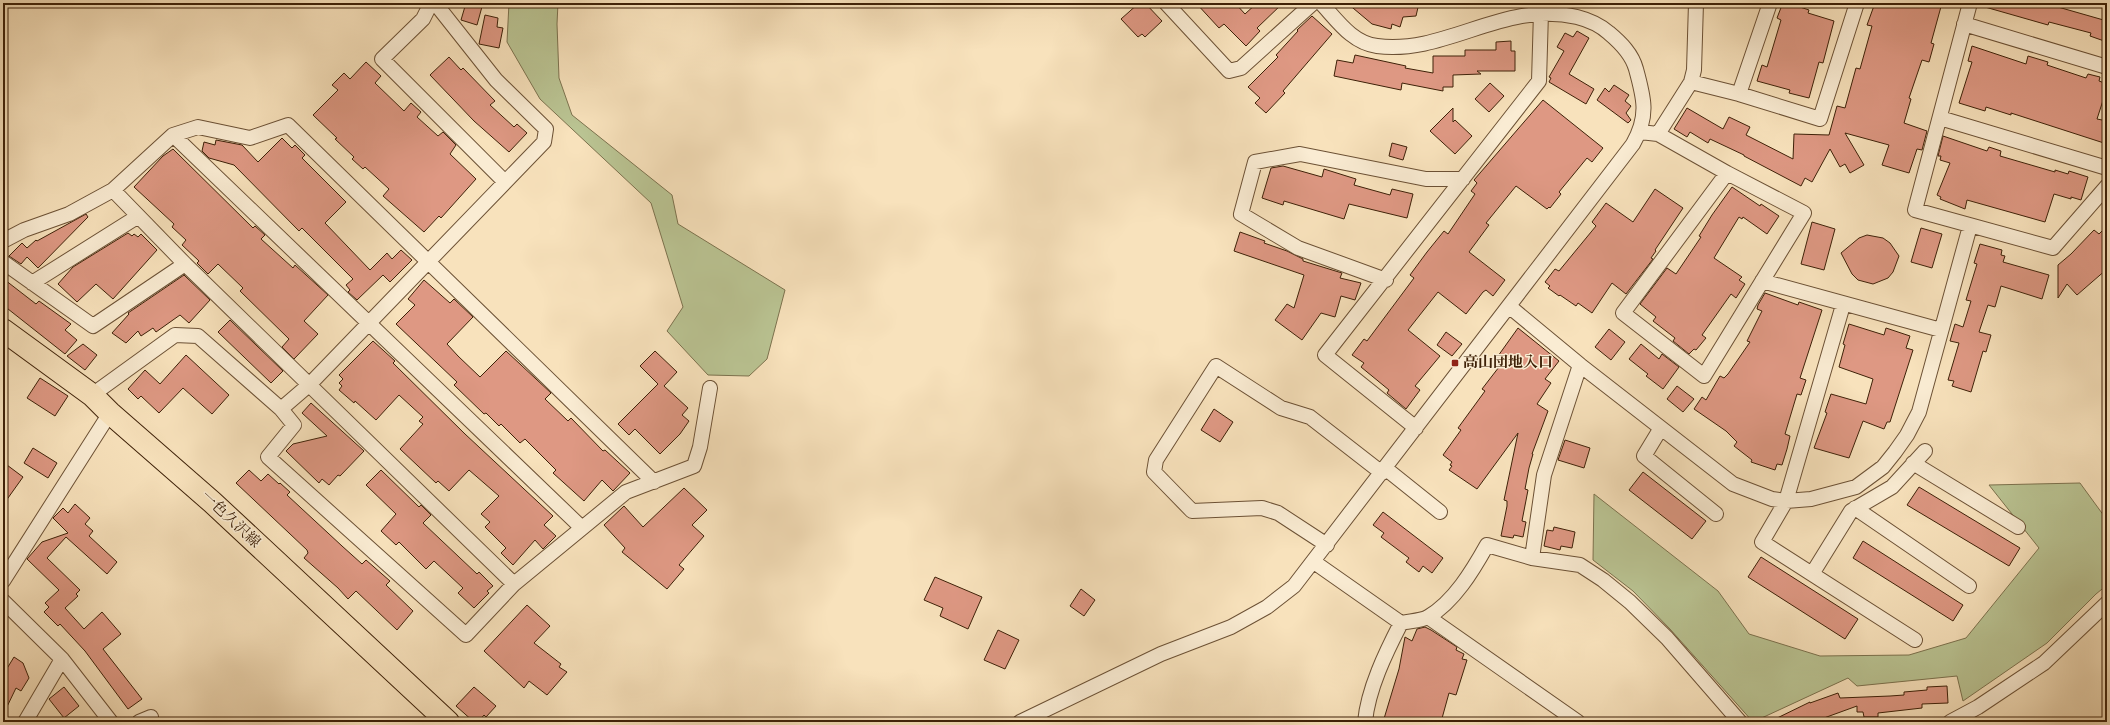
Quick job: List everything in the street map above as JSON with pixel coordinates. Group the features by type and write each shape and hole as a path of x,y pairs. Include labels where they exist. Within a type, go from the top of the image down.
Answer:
{"main road":[{"name":"一色久沢線","path":"3,330 92,395 110,413 212,502 448,722"}],"street":[{"path":"431,3 423,19 382,59 506,182"},
{"path":"281,409 310,384 544,142 546,129 496,80 435,3"},
{"path":"1166,3 1230,71 1241,68 1313,3"},
{"path":"1020,722 1161,654 1231,627 1267,607 1289,590 1327,546 1510,307 1633,144 1640,132 1645,111 1644,98 1633,59 1616,39 1599,25 1563,13 1530,12 1493,20 1426,43 1388,47 1360,42 1345,30 1321,3"},
{"path":"1658,134 1691,82 1694,70 1696,3"},
{"path":"1739,94 1770,3"},
{"path":"1691,82 1739,94 1820,119 1857,3"},
{"path":"1970,3 1915,210 2053,248 2107,186"},
{"path":"1416,428 1325,355 1386,280 1539,81 1540,12"},
{"path":"1964,24 2107,67"},
{"path":"1940,118 2107,168"},
{"path":"3,241 24,230 69,214 113,190 173,135 198,127 250,138 288,125 654,482"},
{"path":"1640,132 1658,134 1727,173 1804,213 1704,376 1623,313 1727,173"},
{"path":"173,135 582,528"},
{"path":"1386,280 1298,248 1241,214 1255,162 1300,154 1426,179 1463,179"},
{"path":"113,190 137,217 514,584"},
{"path":"32,283 137,217"},
{"path":"1510,307 1580,365 1733,484 1772,499 1786,501 1811,499 1856,487 1882,468 1907,435 1919,412 1970,226"},
{"path":"3,262 93,326 185,264"},
{"path":"1762,281 1941,330"},
{"path":"1843,304 1786,501 1762,542 1915,640"},
{"path":"92,395 175,335 198,336 281,409 294,425 268,457 466,636 514,584 626,492 694,466 700,447 710,388"},
{"path":"1532,558 1544,475 1580,365"},
{"path":"1327,546 1278,512 1262,508 1192,511 1154,472 1156,460 1216,366 1281,408 1310,417 1440,512"},
{"path":"3,581 110,413"},
{"path":"1661,428 1644,456 1716,514"},
{"path":"1812,574 1851,511 1892,487 1925,451"},
{"path":"1914,463 2018,527"},
{"path":"1855,508 1969,586"},
{"path":"1314,562 1401,623 1428,617 1448,600 1464,584 1487,545 1532,558 1580,565 1603,580 1630,602 1667,638 1740,722"},
{"path":"3,601 62,660 111,722"},
{"path":"1950,722 1978,707 2044,663 2107,603"},
{"path":"1428,617 1578,722"},
{"path":"1365,722 1366,711 1386,651 1401,623"},
{"path":"25,722 62,660"}],"green space":[{"path":"509,3 558,3 557,24 559,78 572,115 672,195 678,224 785,290 767,359 749,376 708,375 667,331 683,307 651,203 540,99 507,42"},
{"path":"2080,483 2107,520 2107,585 2047,643 1963,701 1957,676 1857,686 1848,678 1753,722 1670,629 1633,591 1593,560 1594,494 1718,591 1749,634 1820,656 1909,655 1966,638 2039,548 1989,485"}],"building":[{"path":"466,3 483,3 477,25 461,20"},
{"path":"1139,3 1145,3 1162,21 1145,37 1142,34 1138,37 1121,19"},
{"path":"1196,3 1235,3 1245,14 1257,3 1283,3 1257,28 1260,31 1246,46 1224,24 1219,28"},
{"path":"1347,3 1419,3 1416,16 1403,17 1400,27 1392,24 1391,29 1372,24"},
{"path":"1788,3 1809,10 1808,13 1834,21 1823,63 1819,62 1809,98 1789,93 1790,90 1757,81 1762,65 1767,67 1781,20 1777,18 1782,5 1787,6"},
{"path":"1875,3 1942,3 1931,43 1934,44 1929,62 1922,60 1909,98 1911,99 1904,123 1927,131 1922,150 1917,149 1909,173 1882,165 1889,145 1845,133 1864,165 1850,173 1845,164 1840,167 1830,149 1812,182 1805,178 1801,186 1744,155 1710,139 1708,143 1690,132 1687,137 1674,129 1687,108 1723,129 1729,117 1750,127 1746,135 1793,159 1794,134 1829,135 1837,106 1845,108 1856,68 1860,69 1872,26 1867,25"},
{"path":"1986,3 2028,3 2043,7 2044,3 2107,21 2107,42 2090,36 2091,33 2049,22 2048,25 1985,7"},
{"path":"485,15 498,18 497,27 503,28 499,48 479,44"},
{"path":"1312,16 1332,34 1283,91 1285,93 1266,113 1255,103 1260,98 1248,87 1278,57 1276,55 1298,31 1297,30"},
{"path":"1577,31 1589,38 1569,74 1594,89 1586,104 1549,82 1551,78 1549,77 1564,51 1557,47 1565,33 1573,37"},
{"path":"1511,41 1511,51 1515,51 1515,71 1477,71 1481,74 1453,75 1453,87 1443,87 1443,91 1402,83 1401,90 1334,76 1337,60 1353,63 1355,55 1406,66 1405,68 1433,73 1433,56 1465,56 1465,50 1496,50 1496,42"},
{"path":"1972,46 2026,64 2028,56 2048,62 2047,65 2086,78 2088,74 2100,77 2099,81 2107,84 2107,88 2097,119 2107,121 2107,144 2011,113 2011,115 1986,107 1985,111 1959,103 1972,62 1968,61"},
{"path":"449,57 461,70 463,68 495,101 490,105 514,127 517,124 527,133 509,152 474,121 430,75"},
{"path":"366,62 381,76 375,83 404,111 411,103 421,112 417,117 438,136 443,132 456,145 450,154 476,179 441,218 439,216 424,232 383,196 389,189 365,167 363,169 352,159 354,157 313,115 338,90 332,85 344,73 350,79"},
{"path":"1490,83 1504,96 1489,112 1475,99"},
{"path":"1614,85 1629,95 1625,101 1631,106 1626,113 1631,120 1628,123 1597,100 1605,88 1609,92"},
{"path":"1543,100 1603,148 1592,162 1587,158 1559,192 1561,194 1550,208 1549,207 1547,209 1516,186 1486,223 1489,225 1469,252 1505,280 1493,296 1486,290 1483,292 1466,314 1438,292 1408,330 1440,356 1415,386 1420,390 1406,409 1387,393 1389,390 1361,367 1364,363 1352,355 1364,339 1367,341 1414,278 1410,275 1427,252 1444,231 1448,234 1475,194 1471,191 1477,183 1474,180"},
{"path":"1453,108 1453,122 1455,120 1472,136 1455,154 1430,131"},
{"path":"1943,136 1987,151 1989,147 2001,151 2000,156 2055,172 2055,170 2068,174 2069,171 2088,177 2081,200 2054,194 2045,222 1967,200 1965,209 1940,199 1941,197 1937,195 1950,163 1940,160 1941,156 1938,156"},
{"path":"282,138 292,148 295,145 305,155 302,158 346,202 325,223 370,270 387,253 392,259 401,250 412,260 390,282 383,275 357,300 348,292 350,290 346,285 353,279 302,228 299,231 234,165 209,158 202,151 204,142 215,145 216,140 242,145 258,162"},
{"path":"1392,143 1407,147 1403,160 1389,156"},
{"path":"173,149 253,228 255,226 265,235 261,239 293,268 295,265 328,295 304,321 318,334 294,359 282,347 289,339 240,291 243,288 218,264 208,274 197,263 199,261 182,245 186,240 172,227 174,224 134,187 163,156"},
{"path":"1283,166 1322,177 1324,169 1356,179 1354,185 1390,195 1392,189 1413,194 1407,218 1349,204 1344,219 1284,201 1283,205 1262,198 1271,168"},
{"path":"1732,187 1760,206 1761,204 1779,216 1767,234 1743,217 1742,219 1739,217 1714,258 1742,277 1739,280 1745,284 1736,298 1731,294 1702,335 1706,338 1696,350 1694,349 1689,354 1673,341 1675,338 1653,321 1656,317 1640,304 1667,268 1676,274 1701,237 1699,236 1712,215"},
{"path":"1655,189 1683,208 1655,250 1656,251 1651,258 1653,259 1626,294 1612,283 1592,313 1578,303 1576,306 1548,288 1550,286 1545,282 1555,269 1559,271 1596,226 1592,222 1606,203 1633,222"},
{"path":"86,214 88,217 38,268 27,257 21,264 9,256 22,243 27,248 36,240 37,241"},
{"path":"1812,222 1835,229 1824,270 1801,264"},
{"path":"2107,226 2107,269 2077,295 2067,284 2058,298 2058,265 2094,230 2099,234"},
{"path":"1921,228 1942,234 1932,268 1911,262"},
{"path":"1240,232 1265,241 1264,243 1287,251 1303,259 1303,261 1342,273 1340,278 1361,283 1355,300 1341,296 1335,317 1321,313 1302,340 1275,320 1287,304 1294,308 1304,275 1234,251"},
{"path":"128,233 132,236 134,234 138,237 141,234 157,250 113,299 96,284 77,302 58,284 73,267"},
{"path":"1867,235 1883,238 1890,243 1899,256 1893,272 1888,278 1873,284 1858,280 1852,274 1841,253 1859,238"},
{"path":"1980,244 2002,250 2001,255 2005,256 2003,262 2049,275 2042,299 2001,286 1995,307 1988,305 1979,332 1991,335 1986,352 1983,351 1971,392 1952,386 1954,381 1948,380 1959,343 1950,341 1955,324 1963,327 1971,301 1966,300 1977,264 1974,263"},
{"path":"3,272 8,276 5,280 36,304 39,301 71,324 65,330 77,340 65,354 3,305"},
{"path":"184,275 210,300 189,323 180,315 156,332 153,328 141,336 138,331 126,343 112,333 129,314 128,313"},
{"path":"424,280 450,303 454,299 473,317 447,344 480,377 506,351 551,393 545,399 568,421 571,418 603,451 605,450 630,473 613,491 602,480 584,501 553,473 556,470 525,439 520,443 501,424 499,426 486,413 484,414 454,385 457,382 396,324 415,305 408,299"},
{"path":"1765,293 1798,305 1799,302 1822,310 1800,378 1806,380 1801,395 1797,394 1785,434 1790,436 1787,449 1782,465 1777,464 1775,470 1751,462 1752,460 1734,446 1737,442 1726,431 1694,409 1702,397 1706,400 1720,376 1724,378 1728,374 1750,342 1747,341 1762,311 1757,309 1758,305"},
{"path":"230,320 283,371 271,383 218,332"},
{"path":"1849,324 1884,335 1886,328 1910,336 1906,348 1913,350 1890,422 1887,422 1884,429 1863,421 1849,458 1814,448 1827,413 1825,412 1831,394 1866,404 1873,379 1839,367 1845,345 1843,344"},
{"path":"1518,328 1559,361 1545,379 1551,383 1537,404 1548,411 1532,454 1529,468 1525,489 1528,490 1522,521 1526,522 1523,537 1514,535 1513,538 1501,536 1507,506 1507,501 1504,500 1518,433 1477,489 1449,470 1452,466 1450,465 1452,462 1443,455 1461,430 1458,428 1485,391 1482,389 1499,367 1493,363"},
{"path":"1609,329 1625,342 1611,360 1595,347"},
{"path":"1446,332 1462,344 1452,356 1437,345"},
{"path":"373,341 395,361 393,363 465,434 553,516 544,525 556,536 543,549 535,540 513,565 501,553 506,548 485,527 490,522 481,514 499,496 469,470 449,491 438,481 436,483 400,449 423,424 419,421 423,417 399,395 376,420 355,401 354,403 339,390 342,386 339,383 343,379 339,375"},
{"path":"83,344 97,355 85,370 67,356"},
{"path":"1641,344 1659,359 1662,354 1679,367 1663,389 1646,376 1648,374 1629,359"},
{"path":"655,351 677,372 664,386 688,408 682,415 689,421 680,434 660,454 635,429 629,435 618,424 658,384 640,366"},
{"path":"186,355 229,395 212,414 183,388 159,413 141,396 138,399 128,389 145,370 160,384"},
{"path":"40,378 68,396 55,416 27,398"},
{"path":"1677,386 1694,399 1683,412 1667,399"},
{"path":"311,403 364,451 340,476 338,475 329,485 322,479 319,483 286,451 293,444 327,436 302,413"},
{"path":"1214,409 1233,422 1220,442 1201,430"},
{"path":"1565,440 1590,448 1584,468 1558,460"},
{"path":"33,448 57,463 48,478 24,463"},
{"path":"3,462 23,477 3,505"},
{"path":"249,470 261,481 268,474 279,484 280,483 290,492 287,495 362,564 366,560 390,581 386,585 413,611 397,630 356,591 348,599 338,588 304,558 308,553 307,550 236,483"},
{"path":"381,470 419,507 421,505 431,515 423,523 477,574 479,572 493,586 487,591 489,593 474,608 458,593 463,588 434,561 426,569 399,542 396,545 381,531 396,514 366,485"},
{"path":"1643,472 1706,521 1692,539 1629,490"},
{"path":"1919,487 2020,548 2009,566 1907,505"},
{"path":"684,488 707,510 692,525 704,536 679,565 684,569 667,589 622,552 625,548 604,525 624,506 643,527"},
{"path":"75,504 90,518 85,524 93,531 89,536 117,562 107,574 66,537 47,558 80,590 76,594 78,596 65,608 84,629 102,612 121,634 103,649 142,699 128,709 85,651 60,624 58,626 44,612 49,607 45,603 59,590 27,559 42,542 68,533 53,518 63,508 68,513"},
{"path":"1383,512 1443,558 1432,573 1423,566 1419,572 1406,562 1409,558 1381,537 1384,533 1373,525"},
{"path":"1554,527 1575,532 1572,548 1561,546 1560,550 1544,546 1547,530 1553,531"},
{"path":"1863,541 1963,605 1953,621 1853,558"},
{"path":"1761,557 1858,619 1845,639 1748,577"},
{"path":"935,577 982,597 968,629 940,616 943,608 924,600"},
{"path":"1081,589 1095,600 1084,616 1070,606"},
{"path":"527,605 550,626 534,643 561,664 559,667 567,672 547,695 529,681 524,688 484,651"},
{"path":"1425,627 1457,647 1456,650 1464,654 1462,659 1467,660 1456,695 1449,693 1441,722 1383,722 1399,669 1405,637 1412,641 1417,629"},
{"path":"998,630 1019,640 1005,669 984,660"},
{"path":"14,657 23,663 29,678 21,691 16,688 3,715 3,675"},
{"path":"1947,686 1948,703 1922,704 1922,708 1878,713 1878,717 1864,717 1863,712 1857,712 1857,706 1813,722 1769,722 1810,702 1838,693 1840,698 1890,696 1904,695 1904,692 1927,690 1927,687"},
{"path":"64,687 79,706 64,718 49,699"},
{"path":"474,687 496,706 486,717 484,715 478,722 474,722 456,706"}],"place":[{"name":"高山団地入口","path":"1455,363"}]}
